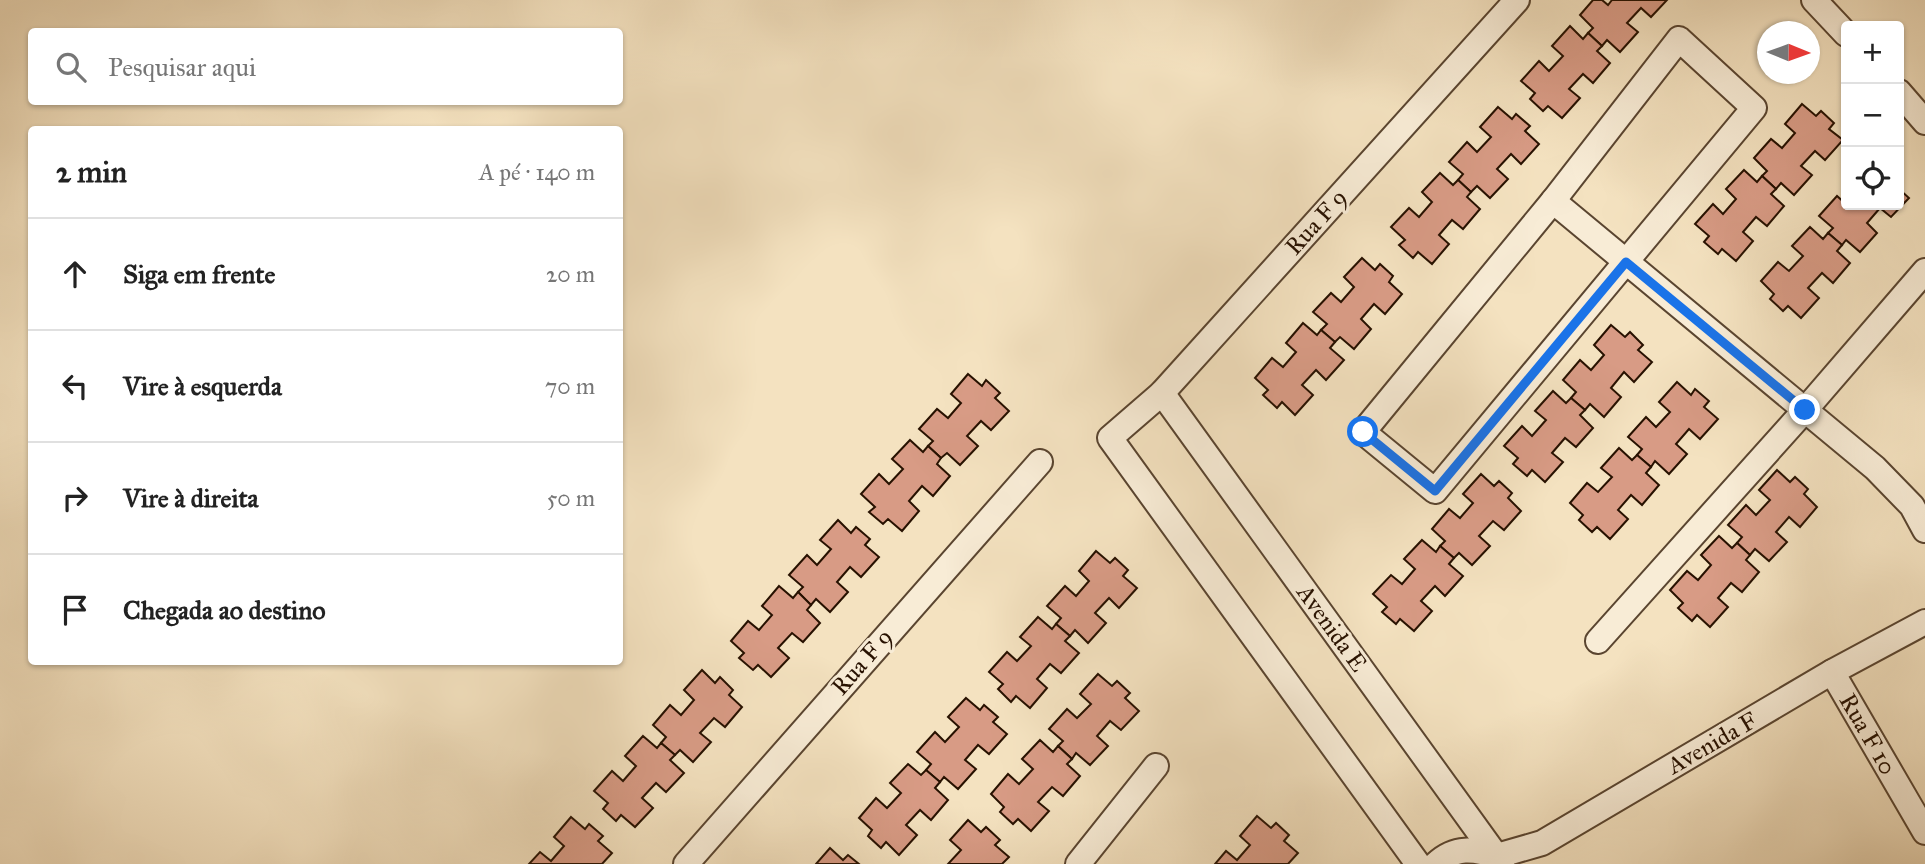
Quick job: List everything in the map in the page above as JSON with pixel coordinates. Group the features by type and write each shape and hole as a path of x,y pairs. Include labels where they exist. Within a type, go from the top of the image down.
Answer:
{"street":[{"name":"Rua F 9","path":"1418,864 1110,438 1162,393 1517,0"},
{"path":"1814,0 1841,29"},
{"path":"1679,39 1754,108 1435,491 1363,432 1553,201 1679,39"},
{"path":"1904,98 1925,122"},
{"path":"1553,201 1875,468 1912,506 1925,530"},
{"path":"1598,641 1805,410 1925,271"},
{"name":"Avenida E","path":"1162,393 1497,861"},
{"name":"Rua F 9","path":"686,864 1040,462"},
{"name":"Avenida F","path":"1497,861 1542,843 1832,672 1925,622"},
{"name":"Rua F 10","path":"1832,672 1925,832"},
{"path":"1078,864 1156,766"},
{"path":"1436,864 1443,857 1465,850 1497,861"}],"building":[{"path":"1593,0 1602,0 1608,5 1612,0 1667,0 1651,17 1641,8 1627,23 1638,32 1620,52 1607,40 1602,46 1588,33 1593,28 1580,15"},
{"path":"1570,26 1583,39 1588,33 1602,46 1597,51 1610,63 1593,83 1583,74 1569,89 1580,98 1562,118 1548,106 1543,111 1530,99 1535,93 1521,81 1539,61 1549,71 1563,56 1552,46"},
{"path":"1802,104 1816,116 1821,111 1834,123 1829,129 1841,138 1841,142 1825,160 1815,151 1801,166 1812,175 1794,195 1781,183 1776,189 1762,176 1767,171 1754,158 1771,139 1782,148 1795,133 1785,124"},
{"path":"1498,107 1512,119 1516,114 1530,126 1525,131 1539,144 1521,164 1511,154 1497,169 1508,179 1490,198 1477,186 1471,192 1458,180 1463,174 1449,162 1467,142 1477,152 1491,137 1480,127"},
{"path":"1744,170 1757,182 1762,176 1776,189 1771,194 1784,206 1767,226 1756,217 1743,232 1753,241 1736,261 1722,249 1718,254 1704,242 1709,236 1695,224 1713,204 1723,214 1736,199 1726,189"},
{"path":"1440,173 1453,185 1458,180 1471,192 1467,197 1480,209 1463,229 1452,220 1439,235 1449,244 1432,264 1418,252 1413,258 1399,245 1405,240 1391,227 1409,208 1419,217 1432,202 1422,192"},
{"path":"1837,196 1841,200 1841,210 1878,210 1867,223 1877,233 1860,252 1846,240 1842,245 1828,233 1833,228 1819,216"},
{"path":"1882,210 1898,210 1891,217"},
{"path":"1810,227 1823,239 1828,233 1842,245 1837,251 1850,263 1833,283 1822,273 1808,288 1819,298 1801,318 1788,306 1783,311 1770,299 1774,294 1761,281 1778,262 1789,271 1803,256 1792,246"},
{"path":"1362,258 1375,270 1380,264 1393,276 1389,282 1402,294 1385,314 1374,304 1361,319 1371,329 1354,349 1340,337 1335,342 1321,330 1327,324 1313,312 1331,293 1341,302 1354,287 1344,277"},
{"path":"1303,323 1317,335 1321,330 1335,342 1330,348 1344,360 1326,380 1316,370 1302,385 1313,395 1295,415 1282,402 1277,408 1263,395 1268,390 1255,378 1272,358 1283,367 1296,352 1286,343"},
{"path":"1611,325 1625,337 1630,332 1643,345 1638,350 1652,362 1634,382 1624,372 1611,388 1621,397 1604,417 1590,404 1585,410 1571,398 1576,392 1563,380 1580,360 1591,370 1604,355 1594,345"},
{"path":"968,374 982,386 986,380 1000,393 995,398 1009,411 991,430 981,421 967,436 978,446 960,465 947,453 941,458 928,446 933,441 919,429 937,409 948,418 961,403 951,394"},
{"path":"1677,382 1691,395 1695,389 1709,401 1704,407 1718,419 1700,439 1689,429 1676,444 1687,454 1669,474 1655,461 1651,467 1637,455 1642,449 1628,437 1646,417 1656,427 1670,412 1659,402"},
{"path":"1553,391 1566,403 1571,398 1585,410 1580,415 1593,428 1576,447 1565,438 1552,453 1563,462 1545,482 1532,470 1527,476 1513,464 1518,458 1504,446 1522,426 1532,436 1546,420 1535,411"},
{"path":"910,440 923,452 928,446 941,458 937,464 950,476 933,496 922,486 909,501 919,511 902,531 888,519 883,524 869,512 875,507 861,494 879,474 889,484 903,469 892,459"},
{"path":"1619,448 1632,460 1637,455 1651,467 1646,473 1659,485 1642,505 1631,495 1618,510 1628,519 1610,539 1597,527 1592,532 1579,520 1583,515 1570,503 1587,483 1598,492 1612,477 1601,468"},
{"path":"1777,470 1790,482 1795,477 1808,489 1804,494 1817,507 1800,527 1789,517 1776,532 1787,542 1769,561 1755,549 1750,555 1737,543 1742,537 1728,525 1746,505 1756,515 1770,500 1759,490"},
{"path":"1481,474 1494,486 1499,481 1512,493 1508,498 1521,511 1504,530 1493,521 1479,536 1490,546 1472,565 1459,553 1454,558 1440,546 1445,541 1432,529 1449,509 1460,518 1473,503 1463,494"},
{"path":"838,520 851,533 856,527 870,539 865,545 879,557 861,577 850,567 837,582 848,592 830,612 816,599 811,605 798,592 803,587 789,575 807,555 817,565 831,549 820,540"},
{"path":"1719,536 1732,548 1737,543 1750,555 1746,560 1759,572 1742,592 1731,583 1718,598 1728,607 1710,627 1697,615 1692,621 1678,608 1683,603 1670,590 1687,571 1698,580 1711,565 1701,555"},
{"path":"1422,540 1436,552 1440,546 1454,558 1449,564 1463,576 1445,596 1435,586 1421,601 1432,611 1414,631 1400,619 1396,624 1382,612 1387,607 1373,594 1391,575 1402,584 1415,569 1404,559"},
{"path":"1096,551 1110,563 1115,558 1128,570 1123,576 1137,588 1119,608 1109,598 1095,613 1106,623 1088,643 1075,630 1070,636 1056,624 1061,618 1047,606 1065,586 1076,596 1089,581 1079,571"},
{"path":"779,586 793,598 798,592 811,605 807,610 820,623 803,642 792,633 778,648 789,658 771,677 758,665 753,670 739,658 744,653 731,641 748,621 759,630 772,615 762,606"},
{"path":"1038,617 1052,629 1056,624 1070,636 1065,641 1079,653 1061,673 1050,664 1037,679 1047,688 1030,708 1016,696 1011,702 998,689 1003,684 989,672 1007,652 1017,661 1031,646 1020,637"},
{"path":"702,670 715,683 720,677 733,690 729,695 742,707 725,727 714,718 700,733 711,742 693,762 680,750 675,755 661,743 666,737 653,725 670,705 681,715 694,700 684,690"},
{"path":"1098,674 1112,686 1117,681 1130,693 1125,698 1139,711 1121,730 1110,721 1097,736 1108,746 1090,765 1076,753 1072,759 1058,746 1063,741 1049,729 1067,709 1077,718 1091,704 1080,694"},
{"path":"966,698 980,710 984,705 998,717 993,722 1007,734 989,754 978,745 965,760 976,769 958,789 944,777 940,782 926,770 931,764 917,752 935,732 945,742 959,727 948,717"},
{"path":"643,736 657,748 661,743 675,755 670,760 684,773 666,792 656,783 642,798 653,808 635,827 621,815 616,821 603,809 608,803 594,791 612,771 623,781 636,766 625,756"},
{"path":"1040,740 1053,752 1058,746 1072,759 1067,764 1080,776 1063,796 1052,787 1038,802 1049,811 1031,831 1018,819 1013,824 1000,812 1004,807 991,794 1008,774 1019,784 1033,769 1022,759"},
{"path":"908,764 921,775 926,770 940,782 935,788 948,800 931,820 920,810 906,825 917,835 899,855 886,842 881,848 868,836 872,830 859,818 876,798 887,808 901,793 890,783"},
{"path":"1257,816 1271,828 1276,823 1289,835 1284,841 1298,853 1288,864 1215,864 1226,851 1237,860 1250,845 1240,836"},
{"path":"571,817 585,829 589,824 603,836 598,841 612,853 602,864 529,864 540,852 551,861 564,846 554,837"},
{"path":"968,820 981,832 986,827 1000,840 995,845 1009,857 1002,864 948,864 961,850 950,840"},
{"path":"830,848 843,860 848,855 859,864 816,864"}],"route":[{"path":"1363,432 1435,491 1626,262 1805,410"}]}
